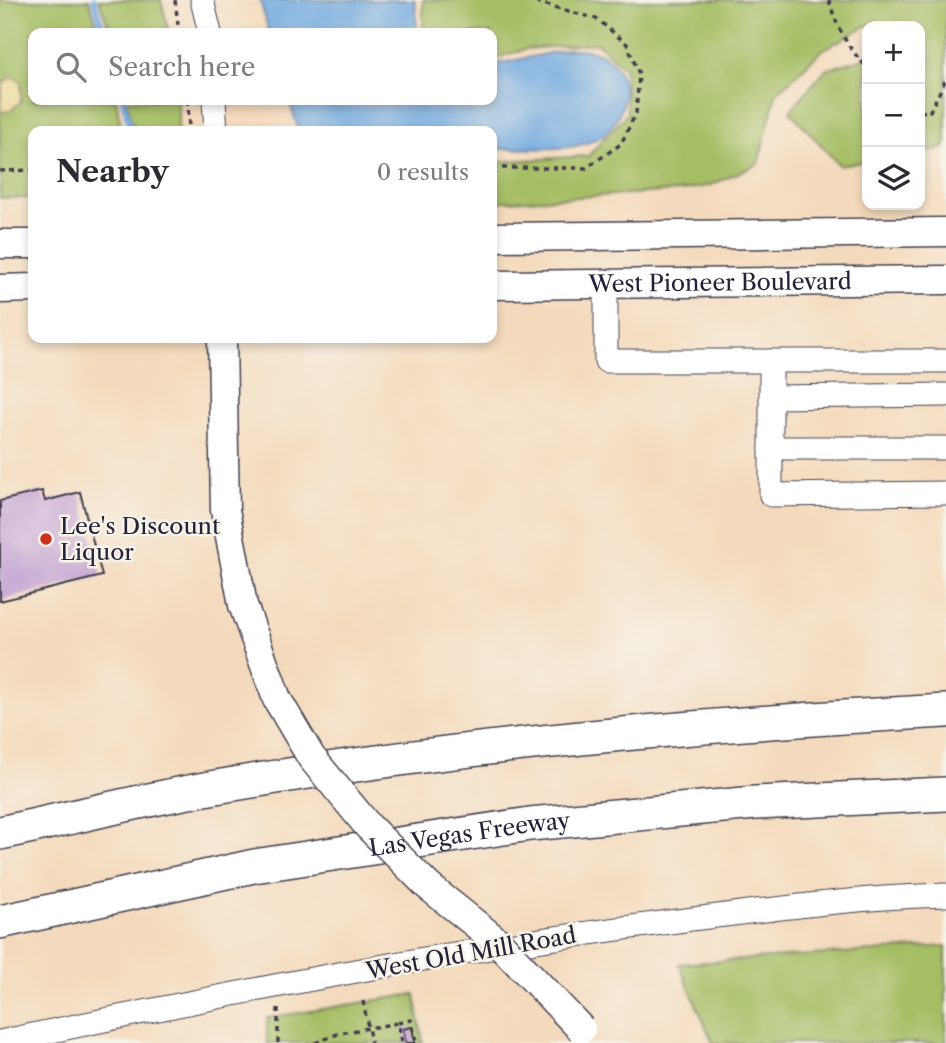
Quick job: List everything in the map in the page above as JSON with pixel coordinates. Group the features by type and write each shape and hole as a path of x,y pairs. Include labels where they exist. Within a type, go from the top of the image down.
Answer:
{"highway":[{"path":"0,833 227,785 499,746 735,722 946,711"},
{"name":"Las Vegas Freeway","path":"0,922 254,866 530,824 755,803 946,794"}],"main road":[{"name":"West Pioneer Boulevard","path":"497,237 946,233"},
{"path":"0,244 28,244"},
{"name":"West Pioneer Boulevard","path":"497,285 946,280"},
{"path":"0,289 28,288"},
{"path":"222,343 225,510 243,605 277,699 312,757 368,826 428,886 498,942 585,1036"}],"street":[{"path":"202,0 209,28"},
{"path":"214,105 216,126"},
{"path":"606,284 606,361 946,361"},
{"path":"771,361 771,495 946,493"},
{"path":"771,397 946,395"},
{"path":"771,448 946,447"},
{"name":"West Old Mill Road","path":"0,1042 278,986 568,935 787,908 946,895"}],"path":[{"path":"175,0 178,28"},
{"path":"497,169 586,168 621,144 636,113 639,74 627,44 597,19 529,0"},
{"path":"830,0 835,21 851,49 862,61"},
{"path":"925,112 929,113 946,79"},
{"path":"188,105 189,126"},
{"path":"0,171 28,170"},
{"path":"278,986 278,1043"},
{"path":"363,1001 371,1043"},
{"path":"315,1043 323,1038 411,1020 416,1041"},
{"path":"398,1023 402,1043"}],"green space":[{"path":"0,0 89,0 97,28 28,28 28,105 117,105 121,126 28,126 28,198 0,198"},
{"path":"99,0 161,0 168,28 109,28"},
{"path":"423,0 946,0 946,143 943,148 925,151 925,21 862,21 862,28 821,51 776,94 758,164 711,185 681,191 497,202 497,162 588,156 627,114 625,69 597,43 526,49 497,58 497,28 423,28"},
{"path":"862,59 862,162 840,166 790,111 825,70"},
{"path":"128,105 178,105 178,126 134,126"},
{"path":"946,946 946,1043 713,1043 679,964"},
{"path":"415,994 423,1043 267,1043 267,1018"}],"sand":[{"path":"11,76 21,82 21,101 10,111 0,112 2,85"}],"water":[{"path":"260,0 415,0 417,28 268,28"},
{"path":"569,49 583,49 601,54 615,66 621,76 624,99 621,110 608,130 588,143 552,148 502,149 497,148 497,126 297,126 291,105 497,105 497,64"}],"building":[{"name":"Lee's Discount Liquor","path":"42,491 45,501 80,492 102,576 0,601 0,501"},
{"path":"412,1027 415,1043 406,1043 403,1029"}],"waterway":[{"path":"94,0 102,28"},
{"path":"124,105 130,126"}],"place":[{"name":"Lee's Discount Liquor","path":"46,539"}]}
